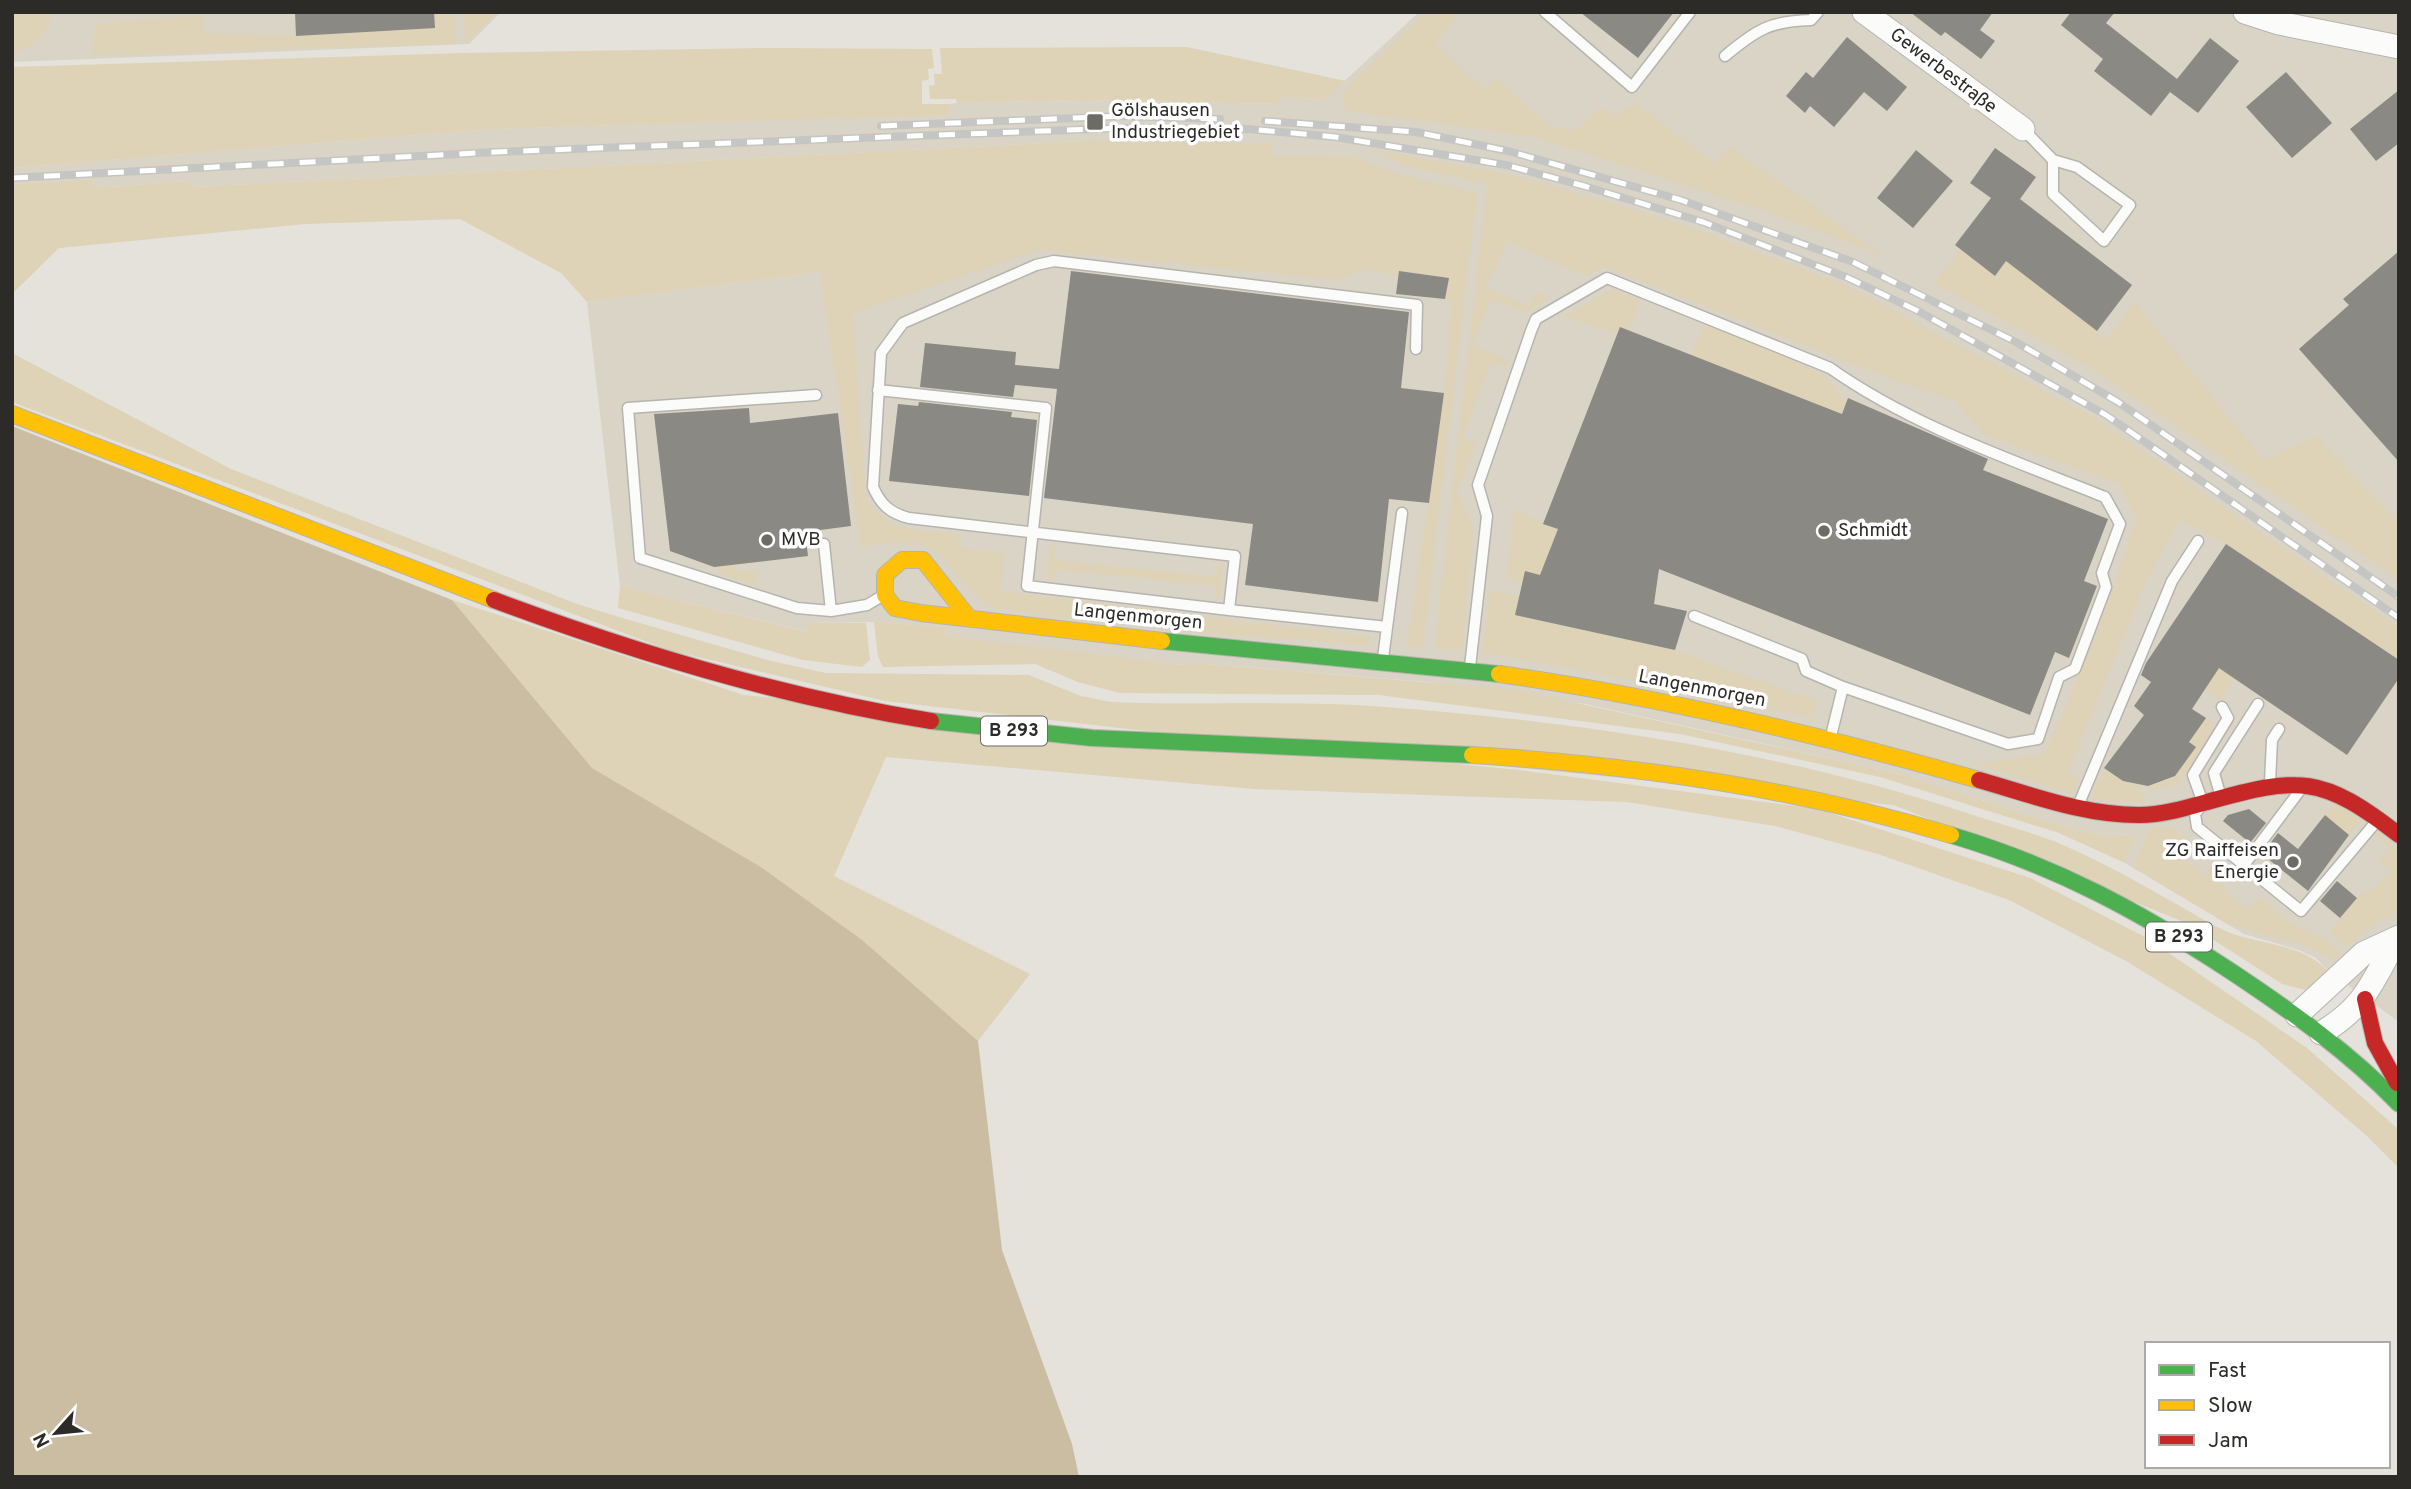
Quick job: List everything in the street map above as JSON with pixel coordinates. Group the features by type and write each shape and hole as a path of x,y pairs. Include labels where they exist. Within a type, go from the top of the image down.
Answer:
{"main road":[{"name":"B 293","path":"12,414 458,587 649,656 768,689 889,714 975,727 1128,742 1437,753 1657,771 1826,799 1924,827 2054,871 2166,929 2321,1033 2375,1077 2399,1104"},
{"path":"885,595 885,575 895,564 915,557 934,570 969,618"},
{"name":"Langenmorgen","path":"885,595 895,608 969,618 1144,640 1470,670 1593,688 1830,738 2077,808 2122,816 2176,812 2221,796 2270,784 2324,786 2355,798 2399,835"},
{"path":"2365,999 2366,1026 2372,1044 2399,1086"}],"street":[{"name":"Gewerbestraße","path":"1864,12 2022,129"},
{"path":"2253,13 2279,23 2399,47"},
{"path":"2297,1015 2364,953 2398,937"},
{"path":"2321,1033 2353,1012 2365,999 2398,937"}],"lane":[{"path":"1545,12 1632,87 1690,12"},
{"path":"1725,56 1755,31 1782,21 1811,20 1818,12"},
{"path":"2022,129 2053,160 2077,167 2130,205 2104,241 2053,194 2053,160"},
{"path":"1229,610 1235,556 909,519 893,513 880,502 873,487 881,353 903,323 1035,265 1054,261 1417,305 1416,349"},
{"path":"1470,670 1487,516 1478,485 1531,331 1536,319 1607,278 1829,368 1856,387 1978,447 2105,497 2120,524 2102,573 2106,587 2075,669 2059,677 2038,739 2008,744 1843,687 1806,671 1802,659 1694,616"},
{"path":"878,390 1046,408 1027,586 1387,626"},
{"path":"816,395 628,408 640,558 797,608 831,611 867,605 885,595"},
{"path":"1383,661 1402,513"},
{"path":"2077,808 2172,581 2198,541"},
{"path":"824,544 831,611"},
{"path":"1830,738 1843,687"},
{"path":"2221,796 2214,773 2258,704"},
{"path":"2197,827 2196,814 2203,803 2193,775 2228,718 2222,707"},
{"path":"2270,784 2272,740 2279,729"},
{"path":"2244,865 2305,784"},
{"path":"2176,812 2301,911 2380,817"}],"shaded area":[{"path":"12,12 501,12 469,44 12,62"},
{"path":"12,12 52,12 40,39 28,47 12,52"},
{"path":"434,12 454,12 457,44 92,55 96,24 203,15 205,33 296,36 435,28"},
{"path":"463,12 498,12 466,42"},
{"path":"1419,12 2399,12 2399,1022 2331,973 2316,958 2299,950 2244,934 2125,863 2136,835 2105,836 2057,824 1900,774 1585,704 1427,682 1194,663 1182,665 1025,647 946,636 947,627 874,622 809,623 808,632 620,586 587,302 820,272 1084,141 192,187 190,181 94,188 93,179 12,184 12,168 492,129 949,115 949,104 957,103 1082,100 1280,104 1281,96 1324,100"},
{"path":"1427,12 1461,12 1435,43 1483,90 1496,77 1551,127 1576,130 1599,107 1616,115 1637,104 1714,163 1730,147 1884,256 1759,209 1534,137 1343,110 1344,94 1350,84"},
{"path":"1187,47 1346,81 1324,100 1281,96 1280,104 1082,100 957,103 956,99 930,99 929,86 935,85 934,74 942,74 940,48"},
{"path":"766,48 932,49 934,68 928,69 929,79 922,81 922,104 949,104 949,115 492,129 12,168 12,67 463,53"},
{"path":"1084,141 1273,144 1272,156 1354,157 1399,174 1477,192 1423,648 1407,647 1444,393 1452,301 1445,299 1448,278 1400,271 1398,276 1366,269 1339,280 1040,250 853,313 866,497 884,518 920,531 961,535 960,548 1005,553 1001,591 1371,637 1370,645 1197,633 997,609 974,593 946,562 925,546 906,542 861,547 820,272 587,302 561,273 460,219 305,224 59,248 12,294 12,184 93,179 94,188 191,181 192,187"},
{"path":"1371,149 1512,175 1673,221 1843,284 2092,416 2399,627 2399,660 2226,544 2180,520 2148,577 2068,772 2079,778 2073,794 1975,764 2045,754 2094,640 2137,519 2119,484 1985,435 1954,400 1899,382 1605,267 1585,276 1507,241 1486,288 1528,306 1537,292 1551,298 1526,313 1491,299 1473,345 1508,360 1505,367 1491,362 1463,437 1477,443 1457,491 1474,529 1462,651 1434,649 1487,184 1402,165"},
{"path":"1961,250 1995,276 2006,261 2107,339 2134,301 2264,460 2316,436 2399,522 2399,580 2088,366 1934,283"},
{"path":"1613,289 1641,300 1628,330 1620,327 1617,334 1564,316"},
{"path":"1706,322 1825,376 1846,402 1840,413 1691,355"},
{"path":"12,353 231,469 577,604 771,661 826,673 1029,675 1081,696 1111,702 1351,705 1459,713 1606,731 1752,756 1896,791 2051,840 2121,873 2215,926 2230,933 2304,954 2330,973 2305,990 2282,984 2189,924 1894,805 1137,730 885,701 669,650 12,402"},
{"path":"12,426 452,600 592,768 761,867 862,940 978,1041 1002,1250 1072,1444 1079,1477 12,1477"},
{"path":"1514,509 1558,529 1540,575 1526,571 1523,583 1506,579"},
{"path":"733,538 736,572 759,570 755,585 719,573 716,540"},
{"path":"1050,545 1056,546 1054,560 1216,577 1218,563 1223,563 1219,600 1215,600 1215,586 1054,569 1052,583 1047,582"},
{"path":"620,586 807,632 809,623 866,623 870,660 862,667 803,660 618,608"},
{"path":"1490,591 1519,596 1515,615 1675,650 1817,701 1813,715 1809,717 1566,667 1483,653"},
{"path":"452,600 744,695 1519,770 1818,809 2030,878 2147,938 2307,1048 2399,1130 2399,1168 2367,1136 2256,1041 2126,961 2009,900 1878,854 1775,826 1627,802 1254,789 886,757 834,876 1030,974 978,1041 862,941 761,867 592,768"},
{"path":"874,622 947,627 946,636 1182,665 1194,663 1517,690 1900,774 2057,824 2105,836 2136,835 2125,863 2059,833 1880,777 1680,734 1379,695 1120,693 1078,682 1035,664 883,667 878,656"},
{"path":"2219,668 2234,678 2221,699 2206,688"},
{"path":"2206,718 2211,721 2214,732 2177,785 2151,790 2148,786 2158,783 2164,774 2172,780 2195,747 2189,742"},
{"path":"2104,768 2123,781 2140,786 2145,802 2091,800"},
{"path":"2336,803 2364,818 2349,835 2325,815"},
{"path":"2171,827 2195,846 2185,859 2204,875 2215,863 2230,873 2220,887 2249,910 2260,897 2290,923 2327,940 2342,953 2336,960 2302,944 2229,925 2133,867 2151,828"},
{"path":"2380,831 2399,853 2399,910 2366,930 2348,947 2329,933 2357,897 2379,884 2390,872 2379,861 2389,848 2376,837"}],"building":[{"path":"295,12 434,12 435,28 296,36"},
{"path":"1580,12 1674,12 1638,58"},
{"path":"1910,12 1993,12 1980,30 1995,41 1981,59 1945,32 1941,36"},
{"path":"2071,12 2115,12 2106,23 2177,79 2210,38 2239,61 2198,113 2170,92 2151,116 2094,71 2103,59 2061,25"},
{"path":"1847,37 1907,87 1887,111 1864,92 1834,127 1810,106 1805,113 1786,96 1806,72 1813,78"},
{"path":"2286,72 2332,123 2292,158 2246,107"},
{"path":"2399,90 2399,143 2376,161 2350,129"},
{"path":"1995,148 2036,177 2020,199 2132,285 2097,331 2006,261 1995,276 1955,245 1991,198 1970,183"},
{"path":"1916,150 1953,181 1913,228 1877,198"},
{"path":"2399,251 2399,462 2299,349 2349,305 2343,299"},
{"path":"1071,271 1409,312 1401,388 1444,393 1429,503 1389,499 1378,602 1245,585 1253,524 1044,498 1057,389 1015,385 1013,397 920,387 925,343 1016,352 1015,365 1059,369"},
{"path":"1399,271 1449,278 1445,299 1396,294"},
{"path":"1620,327 1842,414 1848,398 1988,459 1983,470 2108,519 2084,581 2097,586 2069,658 2055,652 2030,715 1659,569 1654,604 1687,611 1675,650 1515,615 1525,571 1540,575 1558,529 1543,524"},
{"path":"919,402 1012,412 1011,417 1037,420 1029,496 889,481 898,404 918,406"},
{"path":"749,408 750,423 838,413 851,526 805,532 808,556 714,567 670,551 654,414"},
{"path":"2226,544 2399,660 2399,678 2347,755 2219,668 2192,709 2206,718 2189,742 2196,747 2175,776 2148,786 2123,781 2104,768 2144,715 2134,706 2151,682 2141,675 2146,663"},
{"path":"2249,809 2266,823 2250,843 2223,821 2228,815"},
{"path":"2325,815 2349,835 2308,891 2262,854 2278,833 2298,849"},
{"path":"2337,881 2357,898 2340,918 2320,901"}],"railway":[{"path":"881,126 1124,116 1220,119"},
{"path":"1265,121 1416,132 1508,151 1681,200 1853,262 2016,342 2118,402 2399,597"},
{"path":"12,178 495,152 1122,128 1249,129 1335,137 1506,165 1703,222 1846,277 1918,311 2106,415 2399,618"}],"traffic: fast":[{"path":"1162,641 1499,674"},
{"path":"931,721 1092,738 1472,755"},
{"path":"1951,835 2062,876 2164,929 2298,1018 2360,1067 2399,1104"}],"traffic: slow":[{"path":"12,414 494,600"},
{"path":"969,618 923,560 902,560 885,575 885,595 895,608 921,613 1162,641"},
{"path":"1499,674 1620,694 1741,719 1979,780"},
{"path":"1472,755 1593,765 1714,781 1833,804 1951,835"}],"traffic: jam":[{"path":"494,600 601,638 764,686 931,721"},
{"path":"1979,780 2078,808 2139,815 2174,811 2265,788 2309,786 2329,791 2349,801 2399,835"},
{"path":"2365,999 2375,1043 2397,1083"}],"place":[{"name":"Gölshausen Industriegebiet","path":"1095,122"},
{"name":"Schmidt","path":"1824,531"},
{"name":"MVB","path":"767,540"},
{"name":"ZG Raiffeisen Energie","path":"2293,862"}]}
